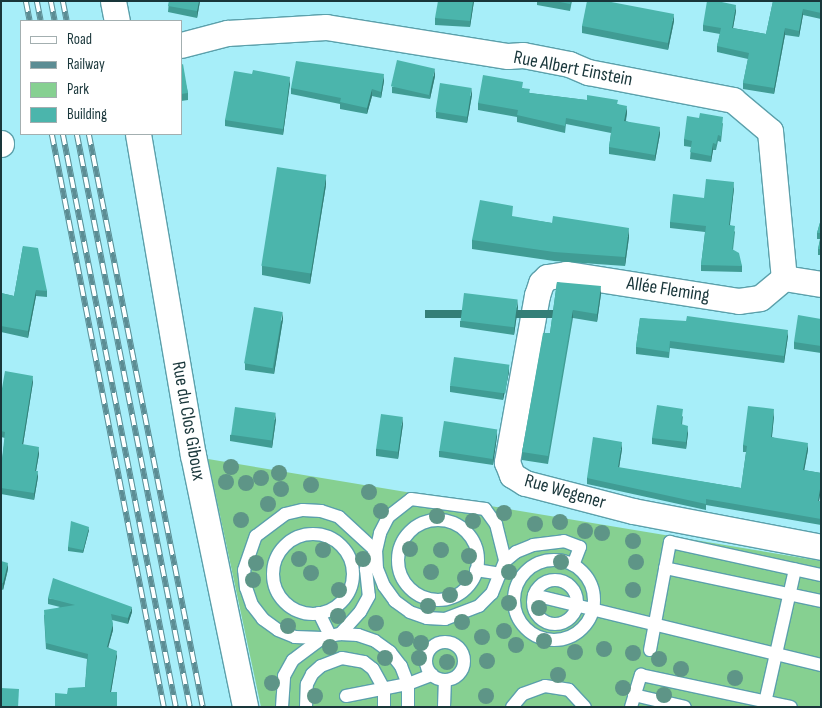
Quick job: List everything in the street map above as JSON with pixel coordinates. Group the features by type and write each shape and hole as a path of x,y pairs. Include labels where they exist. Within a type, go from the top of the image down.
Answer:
{"street":[{"path":"113,1 117,20"},
{"name":"Rue Albert Einstein","path":"182,45 227,33 326,27 508,56 524,55 568,64 588,72 732,100 770,131 784,278"},
{"name":"Rue du Clos Giboux","path":"138,135 193,455 245,707"},
{"name":"Allée Fleming","path":"547,277 566,274 739,301 760,298 784,278"},
{"name":"Rue Wegener","path":"547,277 541,283 537,295 507,462 512,475 525,483 633,511 821,547"},
{"path":"784,278 821,284"}],"lane":[{"path":"282,707 284,676 293,660 330,636 360,612 369,596 366,570 376,551 380,533 388,517 411,499 485,510 500,532 503,568"},
{"path":"408,707 408,684 401,666 382,646 358,635 295,636 278,630 252,605 244,570 256,536 286,514 303,510 322,511 339,517 376,551 377,569 384,586 395,601 410,612 427,618 445,619 479,606 492,593 503,568 516,552 533,545 564,541 580,547 573,564"},
{"path":"434,520 446,521 456,524 473,540 477,551 476,570 462,592 452,597 429,599 419,595 402,580 397,557 400,546 413,528 434,520"},
{"path":"309,534 321,534 341,545 352,565 350,587 345,597 337,606 319,613 294,609 284,602 274,582 275,560 280,550 288,542 309,534"},
{"path":"650,650 670,542 821,575"},
{"path":"551,560 573,564 589,580 593,591 593,611 578,632 557,640 535,635 519,619 514,603 516,586 530,568 551,560"},
{"path":"476,570 503,568"},
{"path":"665,568 821,601"},
{"path":"764,704 795,569"},
{"path":"560,580 575,591 577,607 569,620 551,624 536,613 534,595 548,582 560,580"},
{"path":"534,595 655,627 821,665"},
{"path":"319,613 330,636"},
{"path":"437,644 452,644 462,654 464,661 458,674 445,680 432,674 426,661 431,648 437,644"},
{"path":"306,707 306,690 312,674 320,666 342,658 364,662 373,669 384,689 384,707"},
{"path":"346,696 408,684 432,674"},
{"path":"685,707 633,701 640,675 764,704 790,707"},
{"path":"444,707 445,680"},
{"path":"512,707 522,694 545,686 569,690 585,707"}],"green space":[{"path":"208,459 821,561 821,707 261,707"}],"building":[{"path":"169,1 199,1 197,11 168,6"},
{"path":"438,1 473,1 470,21 435,18"},
{"path":"555,1 571,1 570,4"},
{"path":"587,1 606,1 674,14 668,43 582,26"},
{"path":"707,1 736,5 732,28 766,34 773,1 821,1 821,13 803,9 799,31 785,28 774,88 743,83 749,53 717,46 721,28 703,25"},
{"path":"397,60 435,69 429,95 391,86"},
{"path":"296,61 384,74 381,92 372,89 367,108 340,102 341,98 291,88"},
{"path":"182,64 188,93 182,94"},
{"path":"253,70 290,77 283,129 225,120 234,71 252,74"},
{"path":"483,75 523,82 522,88 530,89 529,93 587,100 587,95 618,100 617,104 627,106 624,121 660,127 655,155 609,147 612,127 566,118 565,126 517,115 518,110 478,103"},
{"path":"440,83 472,88 467,117 435,112"},
{"path":"700,113 723,117 721,136 718,135 716,144 713,143 711,156 690,152 692,141 684,139 687,116 699,118"},
{"path":"277,167 326,175 311,274 261,266"},
{"path":"706,179 734,182 729,225 735,226 732,249 739,253 742,266 701,265 706,226 670,222 673,194 704,198"},
{"path":"480,200 513,206 512,216 552,223 553,216 629,228 625,257 554,252 472,240"},
{"path":"821,219 821,233 817,233"},
{"path":"821,237 821,249 818,249"},
{"path":"23,246 38,248 47,291 36,290 28,331 1,326 1,293 14,296"},
{"path":"557,282 601,286 597,314 573,310 548,456 522,452 543,333 550,333"},
{"path":"464,293 518,300 514,327 461,321"},
{"path":"254,307 283,312 273,368 244,363"},
{"path":"798,315 821,319 821,346 794,342"},
{"path":"687,316 788,330 784,356 670,341 669,352 636,347 640,318 686,321"},
{"path":"454,357 509,365 505,394 450,386"},
{"path":"5,371 33,376 22,444 39,447 35,471 38,471 34,493 1,488 5,432 1,431 1,394"},
{"path":"657,405 683,409 681,424 688,426 686,442 652,438"},
{"path":"748,406 774,409 771,437 808,443 803,470 821,473 818,501 821,501 821,519 706,499 706,504 587,478 593,437 622,442 618,467 741,488 747,446 743,445"},
{"path":"235,407 276,413 272,440 231,435"},
{"path":"381,414 403,417 398,452 376,449"},
{"path":"444,421 497,429 493,459 439,451"},
{"path":"71,521 89,527 83,550 68,547"},
{"path":"1,561 8,563 3,583 1,583"},
{"path":"53,578 132,607 128,618 111,614 113,624 107,647 117,651 110,692 117,692 117,707 55,707 55,693 67,694 68,688 85,687 88,654 46,643 44,610 75,605 48,598"},
{"path":"1,688 19,689 18,707 1,707"}],"railway":[{"path":"26,1 30,20"},
{"path":"37,1 41,20"},
{"path":"51,1 55,20"},
{"path":"63,1 67,20"},
{"path":"52,135 164,707"},
{"path":"63,135 176,707"},
{"path":"77,135 190,707"},
{"path":"89,135 203,707"}]}
